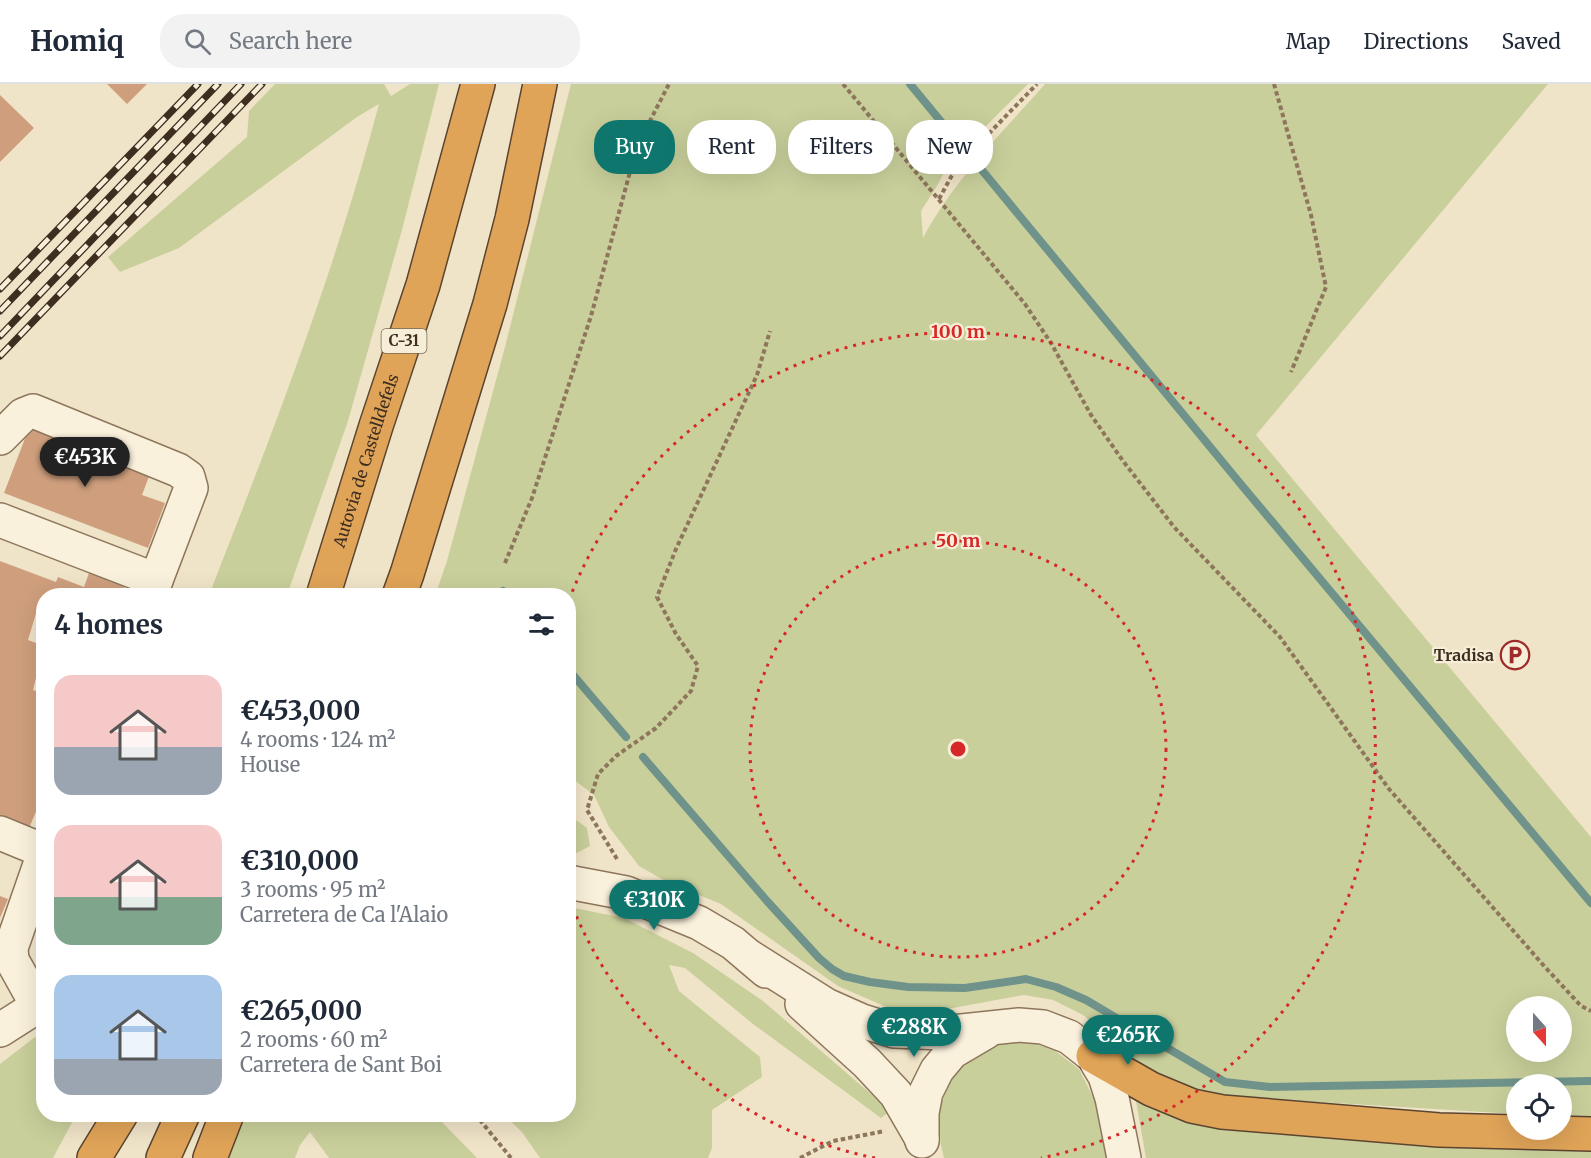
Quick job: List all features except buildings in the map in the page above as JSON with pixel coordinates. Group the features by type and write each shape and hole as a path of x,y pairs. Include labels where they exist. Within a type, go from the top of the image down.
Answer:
{"highway":[{"name":"Autovia de Castelldefels","path":"325,588 423,285 478,84"},
{"path":"402,588 490,304 512,219 540,84"},
{"path":"1093,1056 1151,1089 1192,1106 1222,1112 1438,1130 1591,1134"},
{"path":"94,1158 118,1122"},
{"path":"106,1158 120,1122"},
{"path":"163,1158 179,1122"},
{"path":"210,1158 224,1122"}],"street":[{"path":"0,438 23,415 33,411 178,470 188,477 191,488 153,588 0,520"},
{"path":"0,833 36,849"},
{"path":"36,875 10,948 12,960 36,998"},
{"path":"576,884 626,893 699,922 733,943 874,1071 896,1094 921,1142"},
{"path":"750,957 826,1005 862,1021 894,1031 943,1033 1019,1025 1043,1027 1069,1036 1093,1056 1105,1076 1112,1098 1124,1158"},
{"path":"0,1030 36,1007"},
{"path":"921,1142 921,1113 926,1092 937,1070 952,1052 993,1028"}],"path":[{"path":"505,563 532,498 591,316 637,146 669,84"},
{"path":"843,84 1025,304 1051,343 1091,415 1174,527 1281,637 1389,789 1545,968 1581,1006 1591,1011"},
{"path":"939,199 951,177 969,154 1036,84"},
{"path":"1274,84 1311,215 1326,287 1291,372"},
{"path":"640,899 587,810 598,774 616,756 656,728 691,692 698,666 676,634 657,597 676,549 757,375 770,331"},
{"path":"482,1122 511,1158"},
{"path":"800,1158 833,1141 881,1132 921,1142"}],"green space":[{"path":"275,84 384,84 391,96 410,84 439,84 402,230 348,421 289,588 212,588 301,352 343,229 379,104 357,117 179,248 120,272 108,257 247,137 249,111"},
{"path":"571,84 1028,84 992,120 906,120 906,174 943,174 921,211 923,238 949,196 967,174 993,174 993,143 1045,84 1548,84 1256,435 1591,837 1591,1117 1572,1116 1572,1074 1506,1074 1506,1113 1236,1097 1182,1086 1145,1067 1083,1015 1053,1000 1024,995 931,1012 891,1009 838,986 721,904 667,882 639,866 609,827 594,795 576,781 576,588 438,588 505,347"},
{"path":"576,820 587,828 590,846 576,853"},
{"path":"576,908 624,918 693,953 763,1001 885,1106 888,1113 881,1118 753,1024 685,968 669,965 679,991 760,1057 762,1077 712,1110 712,1148 708,1158 540,1158 522,1132 511,1122 576,1122"},
{"path":"36,1036 36,1122 72,1122 53,1158 0,1158 0,1064"},
{"path":"1015,1042 1034,1043 1054,1050 1079,1069 1097,1105 1110,1158 944,1158 938,1132 940,1108 950,1079 963,1062 985,1046"},
{"path":"1136,1101 1176,1117 1238,1131 1591,1147 1591,1158 1146,1158"},
{"path":"231,1122 442,1122 477,1158 329,1158 310,1132 300,1145 295,1158 219,1158"}],"waterway":[{"path":"910,84 940,120"},
{"path":"985,174 1591,903"},
{"path":"576,678 626,737"},
{"path":"643,757 819,958 844,976 908,987 965,988 1026,979 1056,987 1086,1000 1225,1082 1270,1087 1591,1081"}],"railway":[{"path":"0,289 198,84"},
{"path":"0,311 218,84"},
{"path":"0,336 241,84"},
{"path":"0,356 262,84"}],"place":[{"name":"Tradisa","path":"1515,655"}]}
